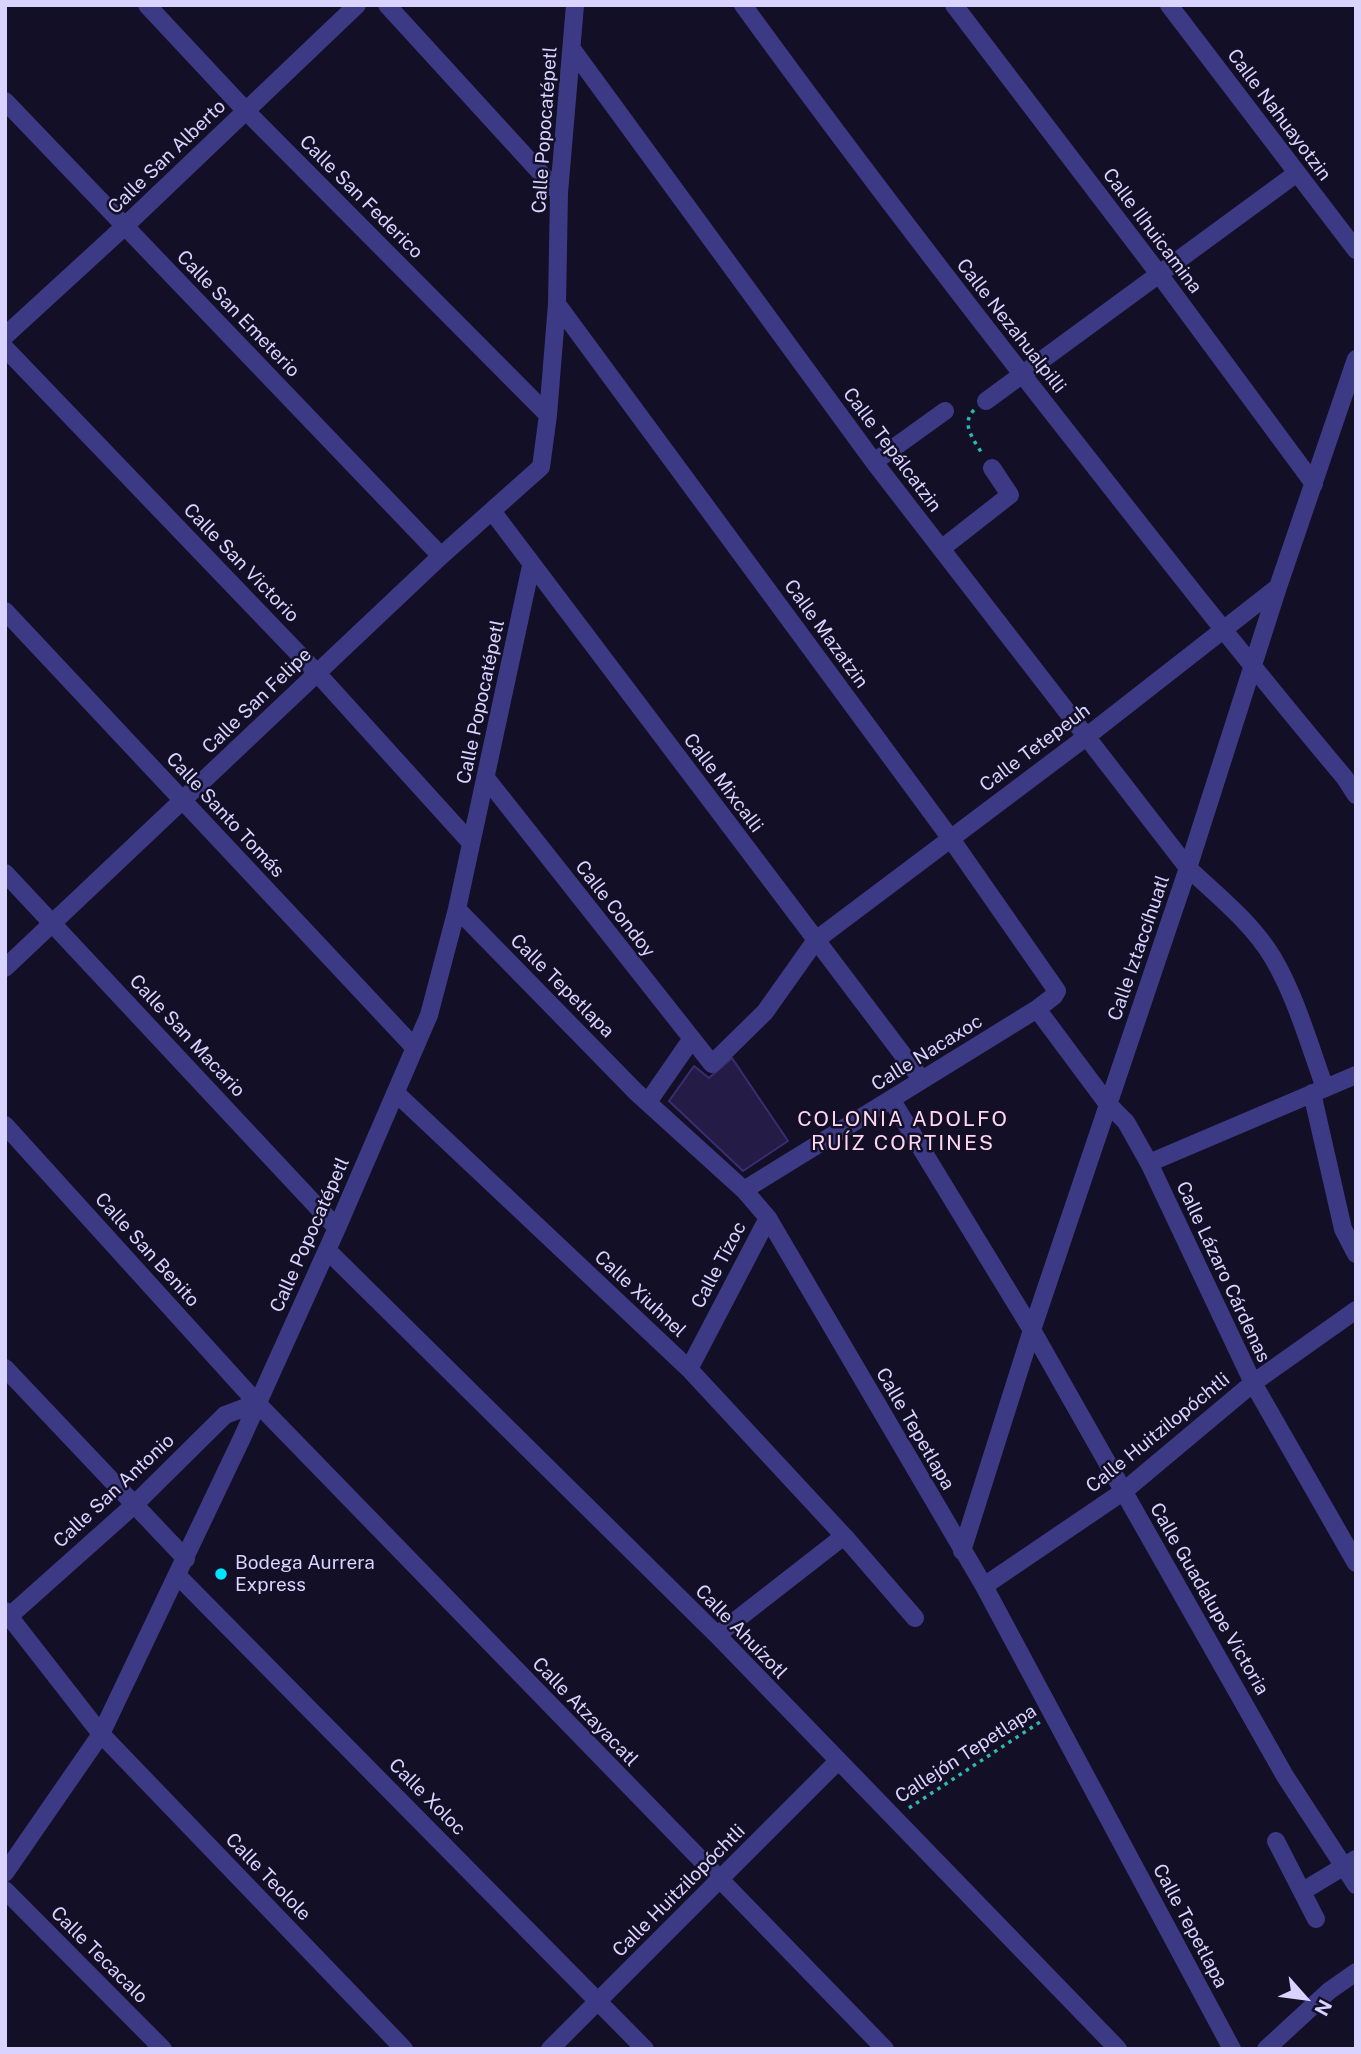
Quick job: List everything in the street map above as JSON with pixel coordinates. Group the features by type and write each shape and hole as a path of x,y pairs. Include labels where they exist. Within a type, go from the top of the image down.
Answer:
{"street":[{"name":"Calle San Federico","path":"147,5 246,111 548,415"},
{"name":"Calle San Alberto","path":"5,336 357,5"},
{"path":"387,5 559,193"},
{"name":"Calle Popocatépetl","path":"541,467 557,304 559,193 575,5"},
{"name":"Calle Nezahualpilli","path":"743,5 836,133 1222,630 1252,668 1350,774 1356,795"},
{"name":"Calle Ilhuicamina","path":"954,5 1159,274 1314,484"},
{"name":"Calle Nahuayotzin","path":"1169,5 1356,250"},
{"name":"Calle Tepálcatzin","path":"572,49 874,462 941,549 1188,868 1246,923 1272,957 1290,993 1318,1090 1343,1229 1356,1254"},
{"name":"Calle San Emeterio","path":"5,101 441,556"},
{"path":"986,401 1297,173"},
{"name":"Calle Mazatzin","path":"557,304 951,839 1057,991"},
{"name":"Calle San Victorio","path":"5,348 317,673 471,843"},
{"name":"Calle Iztaccíhuatl","path":"962,1551 1032,1330 1188,868 1278,587 1314,484 1349,401 1356,359"},
{"path":"874,462 945,411"},
{"name":"Calle San Felipe","path":"5,968 441,556 541,467"},
{"path":"941,549 1010,495 992,468"},
{"name":"Calle Mixcalli","path":"492,511 922,1080"},
{"name":"Calle Popocatépetl","path":"5,1873 102,1734 186,1559 327,1250 429,1015 457,909 531,566"},
{"name":"Calle Tetepeuh","path":"712,1063 765,1012 816,940 1086,737 1278,587"},
{"name":"Calle Santo Tomás","path":"5,611 414,1047"},
{"name":"Calle Condoy","path":"486,778 691,1040 712,1063"},
{"name":"Calle San Macario","path":"5,873 337,1228"},
{"name":"Calle Tepetlapa","path":"457,909 648,1102 744,1190 768,1218 984,1587 1232,2049"},
{"name":"Calle Nacaxoc","path":"744,1190 1037,1009 1057,991"},
{"name":"Calle Lázaro Cárdenas","path":"1037,1009 1107,1103 1126,1122 1149,1163 1253,1383 1356,1563"},
{"path":"648,1102 691,1040"},
{"path":"1149,1163 1356,1076"},
{"name":"Calle Xiuhnel","path":"396,1093 689,1369 844,1536 915,1618"},
{"path":"891,1099 1032,1330"},
{"name":"Calle San Benito","path":"5,1125 257,1403"},
{"name":"Calle Tízoc","path":"689,1369 768,1218"},
{"name":"Calle Ahuízotl","path":"327,1250 717,1635 837,1762 895,1817 1118,2049"},
{"name":"Calle Huitzilopóchtli","path":"984,1587 1124,1491 1253,1383 1356,1310"},
{"name":"Calle Guadalupe Victoria","path":"1032,1330 1285,1776 1350,1862 1356,1885"},
{"path":"5,1368 186,1559"},
{"name":"Calle San Antonio","path":"7,1615 134,1505 225,1415 257,1403"},
{"name":"Calle Atzayacatl","path":"257,1403 885,2049"},
{"path":"717,1635 844,1536"},
{"name":"Calle Xoloc","path":"178,1576 645,2049"},
{"name":"Calle Teolole","path":"7,1615 102,1734 404,2049"},
{"name":"Calle Huitzilopóchtli","path":"550,2049 837,1762"},
{"path":"1276,1841 1317,1919"},
{"path":"1303,1891 1350,1862"},
{"name":"Calle Tecacalo","path":"5,1891 163,2049"},
{"path":"1265,2049 1329,1991 1356,1972"}],"path":[{"path":"980,450 967,426 967,419 970,413 986,401"},
{"name":"Callejón Tepetlapa","path":"895,1817 1053,1713"}],"building":[{"path":"732,1058 788,1141 743,1171 669,1101 694,1066 709,1078"}],"place":[{"name":"Bodega Aurrera Express","path":"221,1574"}],"district":[{"name":"COLONIA ADOLFO RUÍZ CORTINES","path":"903,1132"}]}
